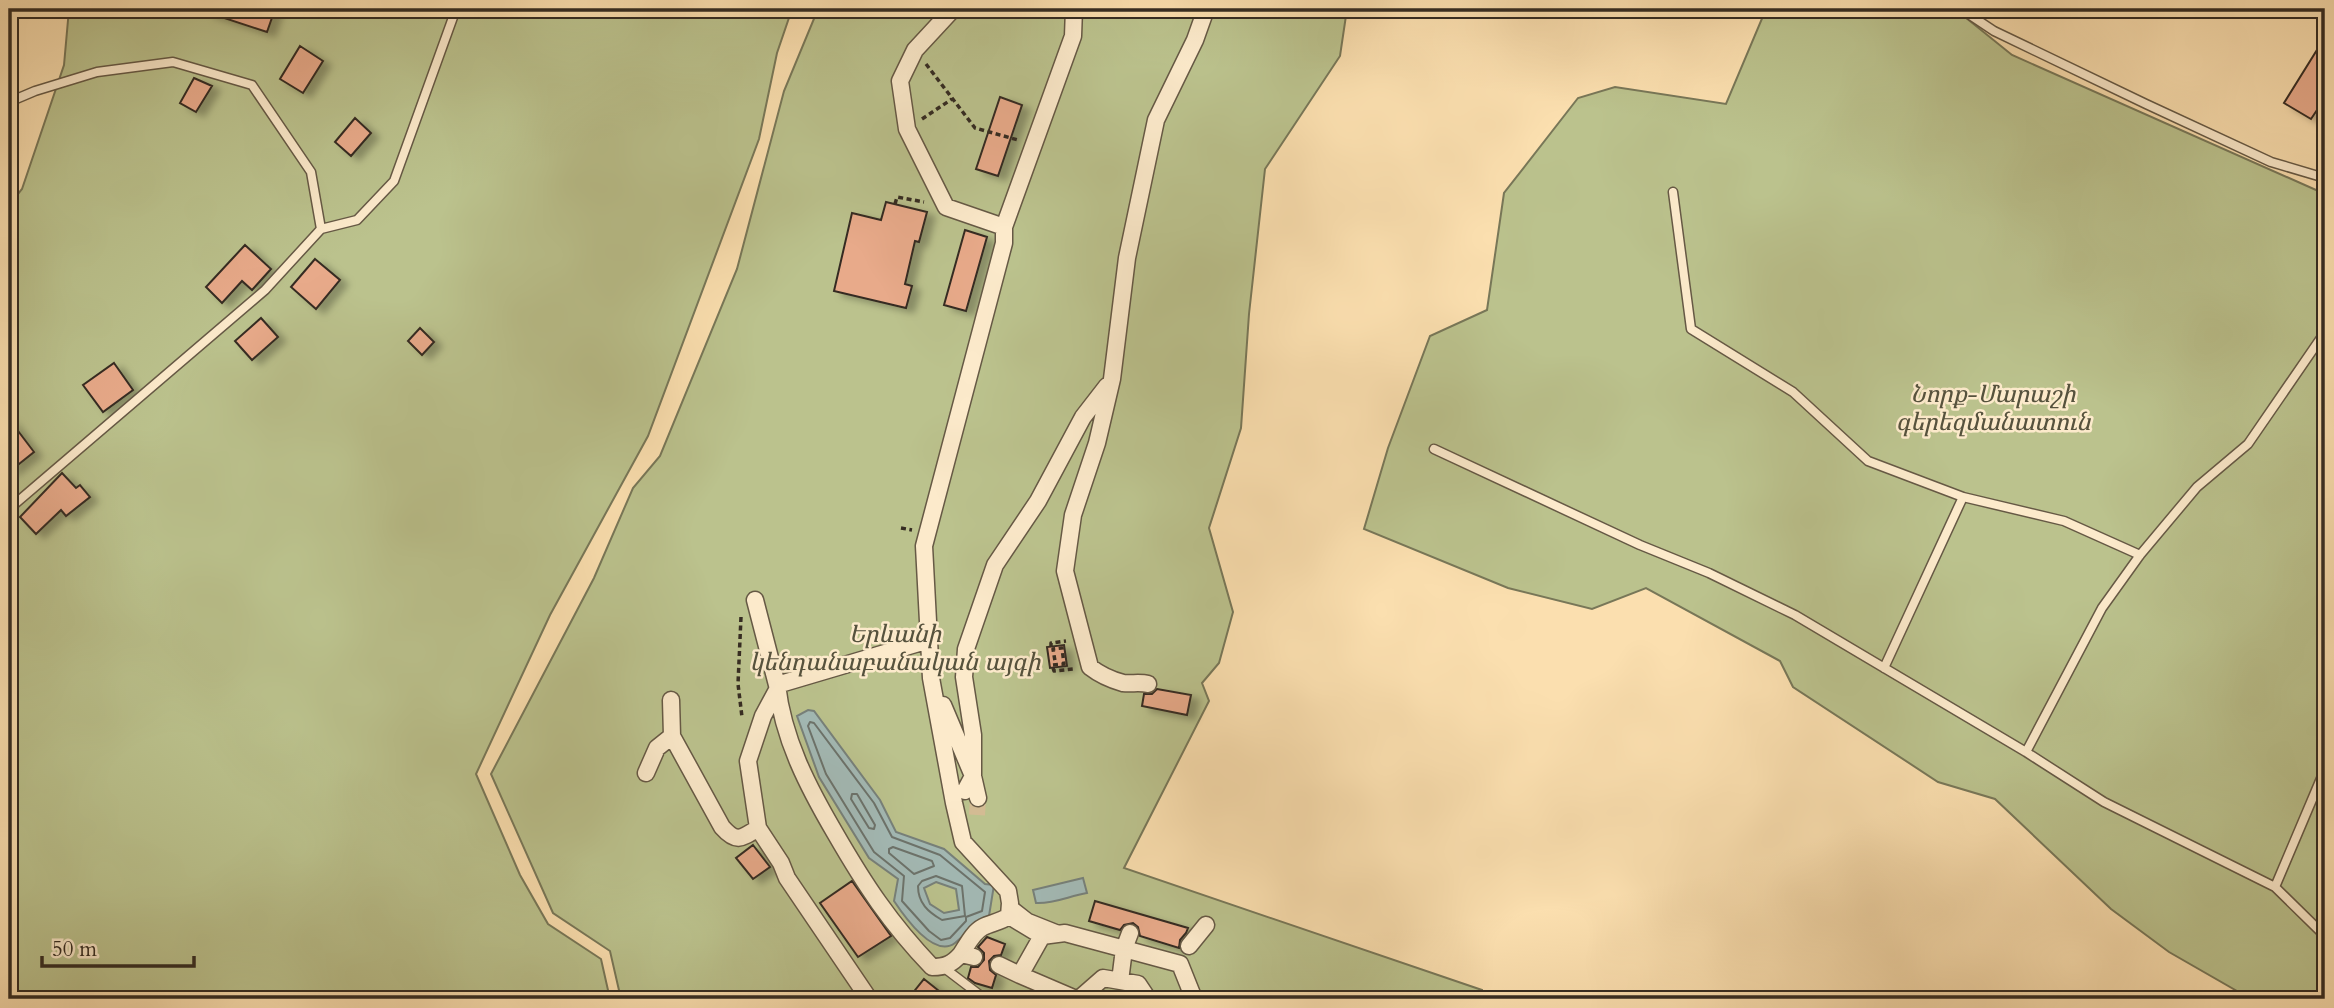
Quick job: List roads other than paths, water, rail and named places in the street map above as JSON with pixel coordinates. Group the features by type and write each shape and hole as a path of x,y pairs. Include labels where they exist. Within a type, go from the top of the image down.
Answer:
{"street":[{"path":"954,9 915,51 900,81 907,129 946,207 1004,227"},
{"path":"755,600 759,606 777,687 780,714 807,787 869,891 900,933 932,967 942,967 968,956 973,936 982,928 1000,922 1009,910 1007,891 963,842 930,678 924,546 1004,243 1004,227 1073,36 1074,9"},
{"path":"1148,684 1126,684 1097,673 1090,667 1065,571 1073,515 1097,443 1112,379 1126,258 1156,120 1195,40 1206,9"},
{"path":"971,794 972,735 964,677 965,649 995,565 1038,501 1083,417 1112,379"},
{"path":"869,999 787,878 782,863 758,828 748,761 763,716 777,687 929,640"},
{"path":"930,678 973,776"},
{"path":"671,700 672,736 722,827 731,837 739,839 758,828"},
{"path":"646,773 657,748 672,736"},
{"path":"1009,910 1038,934 1065,933 1127,941 1180,964"},
{"path":"1194,999 1180,964 1186,944 1206,925"},
{"path":"1020,975 1038,934"},
{"path":"1120,981 1127,941"},
{"path":"999,965 1078,999 1102,978 1138,984 1148,999"}],"lane":[{"path":"9,509 265,290 321,229 357,220 394,181 456,9"},
{"path":"1961,9 1994,31 2146,104 2271,162 2325,178"},
{"path":"9,102 97,72 173,62 252,85 311,172 321,229"},
{"path":"1673,192 1691,329 1793,392 1868,461 1963,497 2064,522 2140,555"},
{"path":"2026,752 2102,608 2140,555 2197,487 2248,444 2325,332"},
{"path":"1434,449 1640,545 1709,573 1795,615 2026,752 2104,803 2275,887 2325,936"},
{"path":"1884,668 1963,497"},
{"path":"2275,887 2325,769"},
{"path":"1009,910 1065,933"},
{"path":"942,967 985,999"}],"water":[{"path":"808,710 814,711 880,800 896,832 944,849 985,884 994,885 989,916 974,925 955,943 947,946 929,941 920,934 894,901 898,879 869,858 819,777 797,716","holes":["936,882 956,889 959,910 944,913 930,904 924,888"]},
{"path":"1083,878 1087,893 1036,903 1033,890"},
{"path":"1118,990 1132,999 1100,999 1106,993"}],"tunnel":[{"path":"977,815 978,798"}],"park label":[{"name":"Նորք-Մարաշի գերեզմանատուն","path":"1993,408"},
{"name":"Երևանի կենդանաբանական այգի","path":"895,648"}]}
